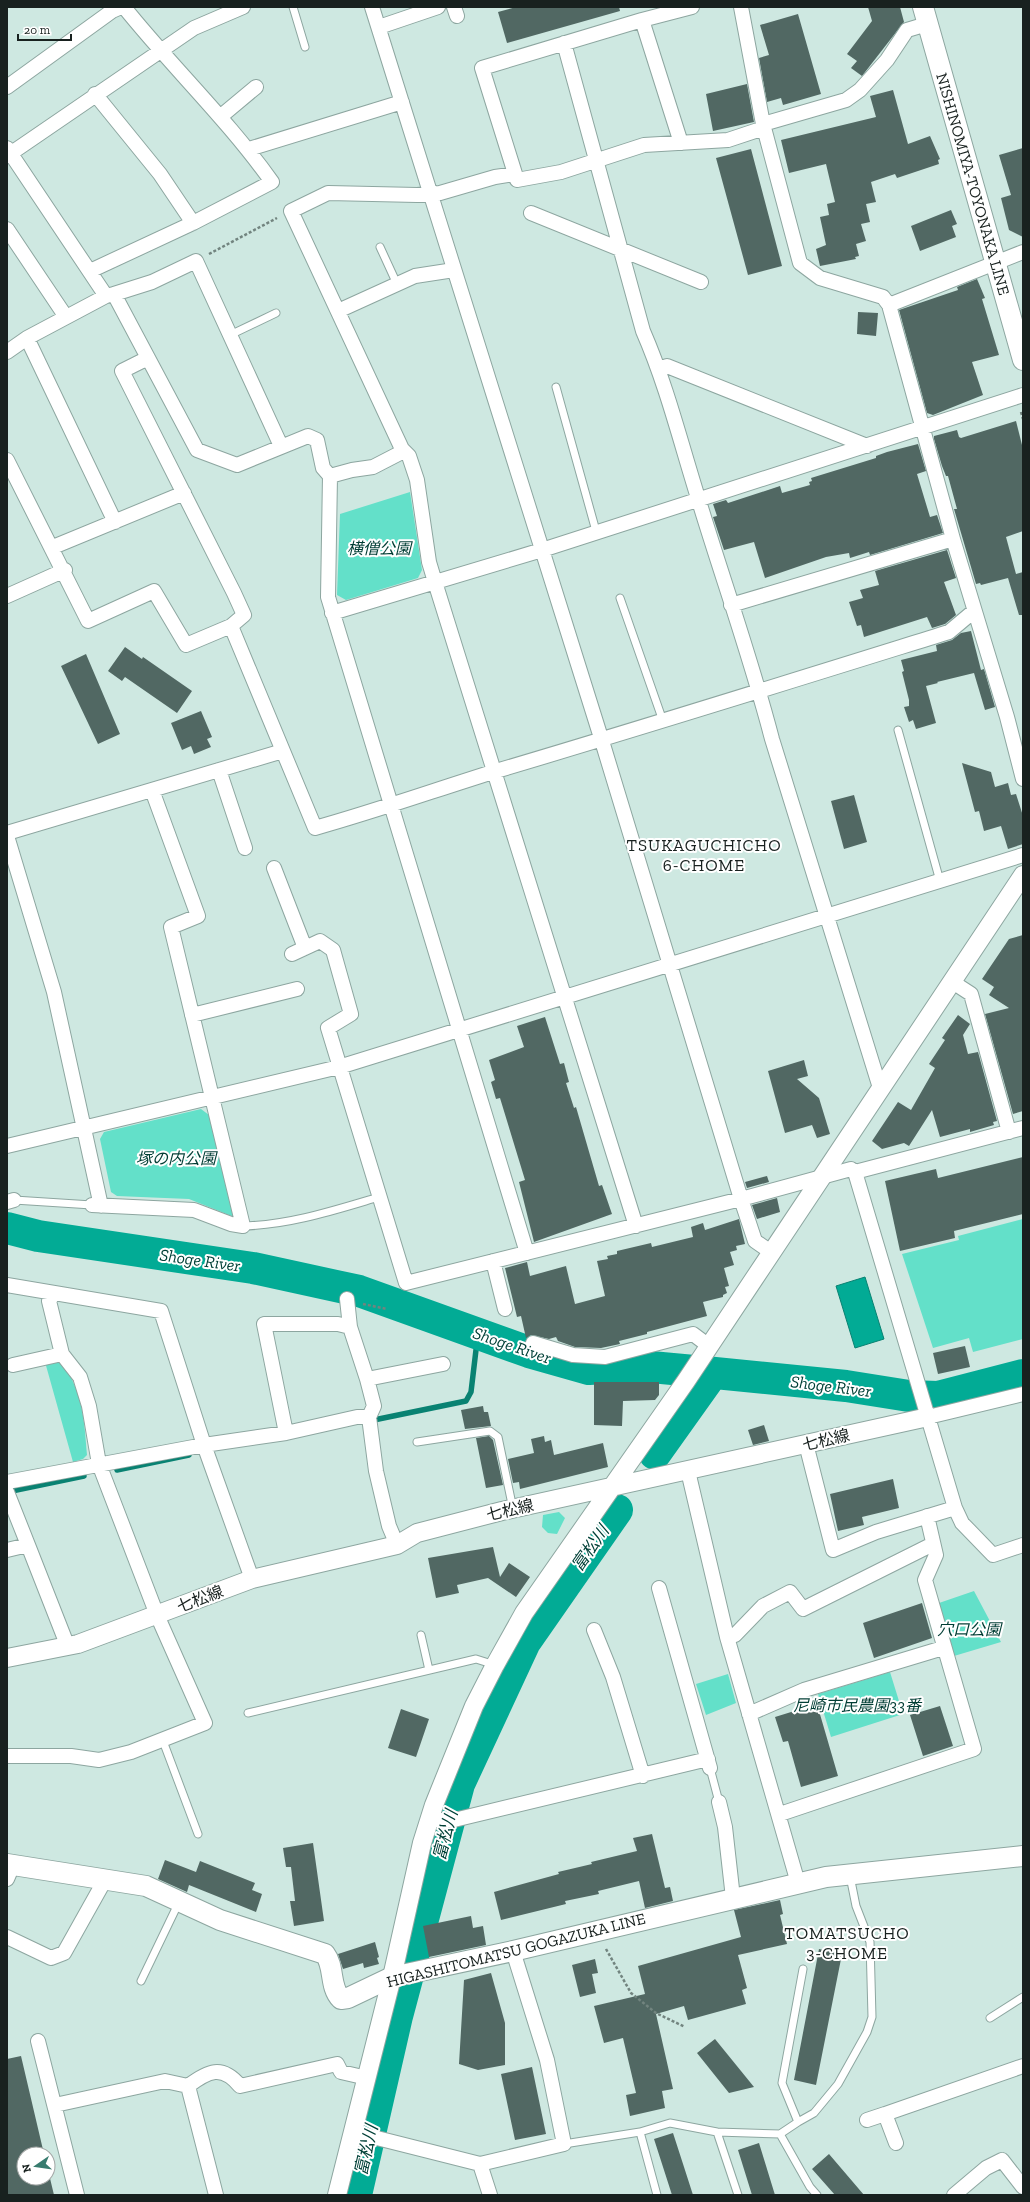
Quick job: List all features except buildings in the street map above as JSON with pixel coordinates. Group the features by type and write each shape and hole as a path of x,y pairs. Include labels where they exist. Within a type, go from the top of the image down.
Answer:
{"main road":[{"name":"NISHINOMIYA-TOYONAKA LINE","path":"925,15 1023,360"},
{"name":"HIGASHITOMATSU GOGAZUKA LINE","path":"9,1869 106,1878 146,1886 220,1920 325,1954 330,1961 336,1994 341,1999 348,1998 392,1977 513,1951 826,1877 1023,1856"}],"street":[{"path":"7,87 112,11 120,7"},
{"path":"90,270 192,223 272,182 249,149 159,51 124,7"},
{"path":"243,7 194,28 8,153 90,270 110,295 148,358 197,450 237,465 308,436 317,440 323,468 330,476 328,597 332,613 527,1253"},
{"path":"372,7 602,741 741,1199 755,1241 771,1252"},
{"path":"378,27 438,7"},
{"path":"692,7 642,20 482,68 517,180 561,172 644,145 728,140 763,126 846,100 860,90 887,60 907,30 925,15"},
{"path":"741,7 763,126 800,263 820,278 883,297 889,306 924,428 953,539 1007,717 1023,779"},
{"path":"642,20 681,143"},
{"path":"564,43 622,252 642,332 659,369 698,500 760,691 772,739 880,1088"},
{"path":"220,117 256,87"},
{"path":"95,94 160,174 192,223"},
{"path":"249,149 402,102"},
{"path":"515,174 495,177 440,193 328,193 291,211 404,451 409,456 417,480 429,562 636,1226"},
{"path":"531,213 622,252 701,282"},
{"path":"7,229 66,317"},
{"path":"889,306 1023,252"},
{"path":"7,352 27,338 110,295 152,282 196,261 281,446"},
{"path":"338,311 415,276 454,270"},
{"path":"27,338 115,522"},
{"path":"7,460 12,485 53,547 88,620 154,591 186,645 231,626 244,615 122,371 148,358"},
{"path":"659,369 667,366 867,446"},
{"path":"332,613 542,550 596,531 698,500 1023,395"},
{"path":"330,476 352,470 373,467 404,451"},
{"path":"53,547 184,493"},
{"path":"731,605 953,539"},
{"path":"7,596 65,570"},
{"path":"231,626 315,828 390,806 495,772 602,741 949,632 974,611"},
{"path":"7,833 283,751"},
{"path":"219,770 245,848"},
{"path":"7,836 54,992 85,1127 96,1205 194,1210 231,1224 243,1226 171,927 198,916 152,790"},
{"path":"7,1146 339,1067 1023,855"},
{"path":"274,868 304,948"},
{"path":"337,2195 392,1977 422,1843 442,1820 474,1706 495,1664 524,1613 610,1488 686,1382 880,1088 961,987 1023,875"},
{"path":"292,954 320,941 333,950 351,1014 328,1028 406,1283 1023,1128"},
{"path":"961,987 1009,1132"},
{"path":"192,1015 297,990"},
{"path":"848,1171 926,1411 955,1508 962,1523 993,1555 1023,1545"},
{"path":"493,1261 505,1309"},
{"path":"7,1285 161,1311 204,1445 252,1579"},
{"path":"7,1756 71,1756 99,1760 132,1752 163,1741 205,1723 157,1616 98,1464 89,1406 80,1376 62,1354 50,1301 54,1293"},
{"path":"347,1299 350,1327 374,1406 370,1421 376,1471 389,1526 397,1545"},
{"path":"286,1433 264,1324 338,1324 350,1327"},
{"path":"533,1343 573,1355 605,1357 693,1334 707,1349"},
{"path":"13,1365 62,1354"},
{"path":"367,1379 443,1364"},
{"name":"七松線","path":"7,1658 68,1646 157,1616 252,1579 397,1545 417,1533 513,1509 806,1444 926,1411 1023,1394"},
{"path":"7,1482 204,1445 286,1433 357,1417 370,1421"},
{"path":"806,1444 833,1550 876,1532 955,1508"},
{"path":"688,1471 727,1637 780,1814 798,1883"},
{"path":"7,1492 68,1646"},
{"path":"780,1814 974,1749 925,1580 936,1555 927,1516"},
{"path":"727,1637 735,1635 763,1606 790,1592 803,1609 933,1544"},
{"path":"7,1550 28,1545"},
{"path":"442,1820 643,1776 709,1764 659,1588"},
{"path":"594,1630 613,1677 643,1776"},
{"path":"749,1714 804,1690 944,1648"},
{"path":"718,1802 725,1827 733,1898"},
{"path":"7,1937 51,1958 64,1953 106,1878"},
{"path":"353,2132 480,2164 564,2144 547,2060 513,1951"},
{"path":"38,2041 77,2195"},
{"path":"55,2105 165,2081 188,2086 204,2074 221,2072 231,2075 240,2086 337,2064 340,2072 367,2078"},
{"path":"867,2120 985,2084 1023,2066"},
{"path":"188,2086 216,2195"},
{"path":"885,2114 896,2143"},
{"path":"954,2195 986,2168 1002,2160 1023,2187"},
{"path":"480,2164 490,2195"}],"lane":[{"path":"293,7 305,47"},
{"path":"380,247 397,284"},
{"path":"230,335 276,313"},
{"path":"556,387 596,531"},
{"path":"620,598 663,721"},
{"path":"898,730 940,881"},
{"path":"243,1226 269,1226 320,1215 379,1197"},
{"path":"11,1201 96,1205"},
{"path":"417,1442 490,1431 498,1437 513,1509"},
{"path":"421,1635 429,1670"},
{"path":"248,1713 476,1659 495,1664"},
{"path":"163,1741 198,1834"},
{"path":"709,1764 718,1802"},
{"path":"564,2144 640,2132 670,2123 717,2132 780,2134 814,2113 838,2084 867,2032 872,2017 870,1942 854,1899 850,1875"},
{"path":"141,1981 179,1902"},
{"path":"798,2122 782,2083 803,1969"},
{"path":"990,2018 1023,1997"},
{"path":"640,2132 657,2195"},
{"path":"717,2132 738,2195"},
{"path":"780,2134 810,2187 817,2195"}],"path":[{"path":"196,261 291,211"},
{"path":"347,1299 387,1309"},
{"path":"605,1946 630,1993 656,2013 685,2027"}],"green space":[{"name":"横僧公園","path":"410,492 422,570 418,578 346,600 337,595 340,514"},
{"name":"塚の内公園","path":"201,1109 209,1115 234,1217 189,1199 117,1196 111,1192 100,1139 104,1132"},
{"path":"1023,1219 1023,1339 973,1352 969,1338 933,1348 902,1254 959,1240 958,1236"},
{"path":"45,1362 62,1362 78,1395 85,1429 87,1455 83,1459 73,1462"},
{"path":"559,1512 565,1518 557,1534 548,1533 542,1527 543,1515"},
{"name":"穴口公園","path":"974,1591 1001,1642 954,1656 939,1603"},
{"name":"尼崎市民農園33番","path":"890,1672 903,1714 831,1737 818,1694"},
{"path":"728,1674 736,1703 706,1715 696,1684"}],"shaded area":[{"path":"865,1277 884,1339 855,1348 836,1286"}],"waterway":[{"name":"Shoge River","path":"7,1228 38,1236 253,1268 359,1291 529,1352 589,1369 640,1366 846,1386 909,1396 938,1397 1023,1375"},
{"path":"369,1421 466,1401 471,1392 478,1333"},
{"name":"富松川","path":"655,1454 712,1374"},
{"path":"117,1470 189,1455"},
{"path":"7,1492 84,1476"},
{"name":"富松川","path":"356,2195 397,2016 459,1784 525,1642 617,1510"}],"district":[{"name":"TSUKAGUCHICHO 6-CHOME","path":"704,855"},
{"name":"TOMATSUCHO 3-CHOME","path":"847,1943"}]}
